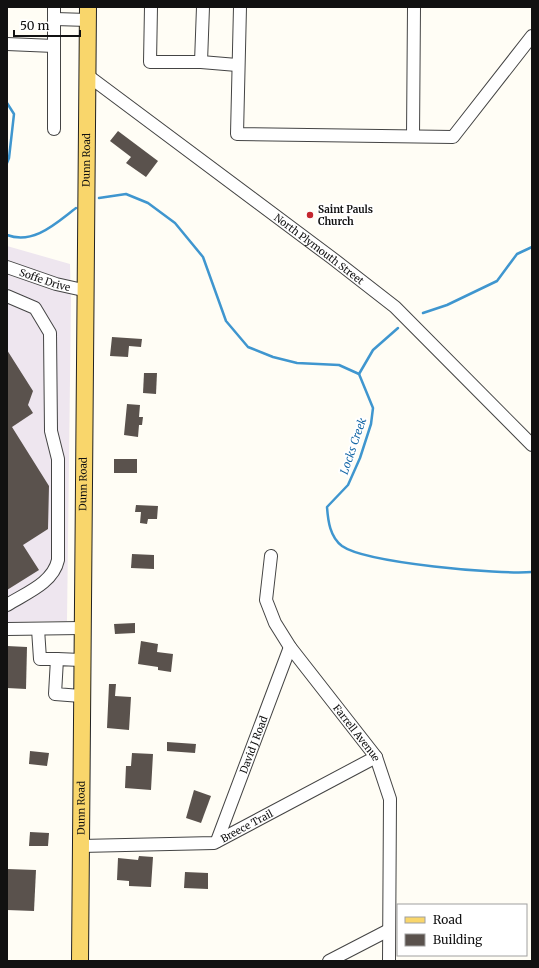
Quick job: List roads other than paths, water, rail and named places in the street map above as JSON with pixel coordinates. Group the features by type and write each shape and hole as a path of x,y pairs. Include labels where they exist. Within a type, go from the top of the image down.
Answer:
{"main road":[{"name":"Dunn Road","path":"80,961 80,628 84,432 83,290 88,14"}],"street":[{"path":"151,7 150,62 200,62 238,65"},
{"path":"200,62 204,7"},
{"path":"240,7 237,134 453,136 532,36"},
{"path":"413,136 414,7"},
{"path":"54,129 55,13 88,14"},
{"path":"7,44 54,46"},
{"name":"North Plymouth Street","path":"87,76 161,129 395,307 532,445"},
{"name":"Soffe Drive","path":"7,267 56,284 83,290"},
{"path":"7,296 35,308 50,333 51,432 56,448 58,470 58,560 56,570 49,578 7,605"},
{"name":"Farrell Avenue","path":"271,556 266,600 275,623 290,647 376,758 390,799 388,961"},
{"path":"7,629 80,628"},
{"path":"38,629 40,659 81,660"},
{"name":"David J Road","path":"217,841 290,647"},
{"path":"57,659 55,694 81,696"},
{"name":"Breece Trail","path":"81,846 214,843 376,758"},
{"path":"329,961 388,931"}],"waterway":[{"name":"Locks Creek","path":"7,103 14,114 9,158 7,163"},
{"name":"Locks Creek","path":"99,198 126,194 148,203 175,223 203,257 226,321 248,347 273,357 297,363 339,365 359,374 373,408 371,424 360,458 348,485 327,507 332,533 342,546 377,558 404,562 464,570 532,572"},
{"name":"Locks Creek","path":"7,235 17,237 35,235 52,226 76,208"},
{"path":"423,313 447,305 497,281 517,254 532,247"},
{"path":"359,374 373,350 398,328"}],"place":[{"name":"Saint Pauls Church","path":"310,215"}]}
